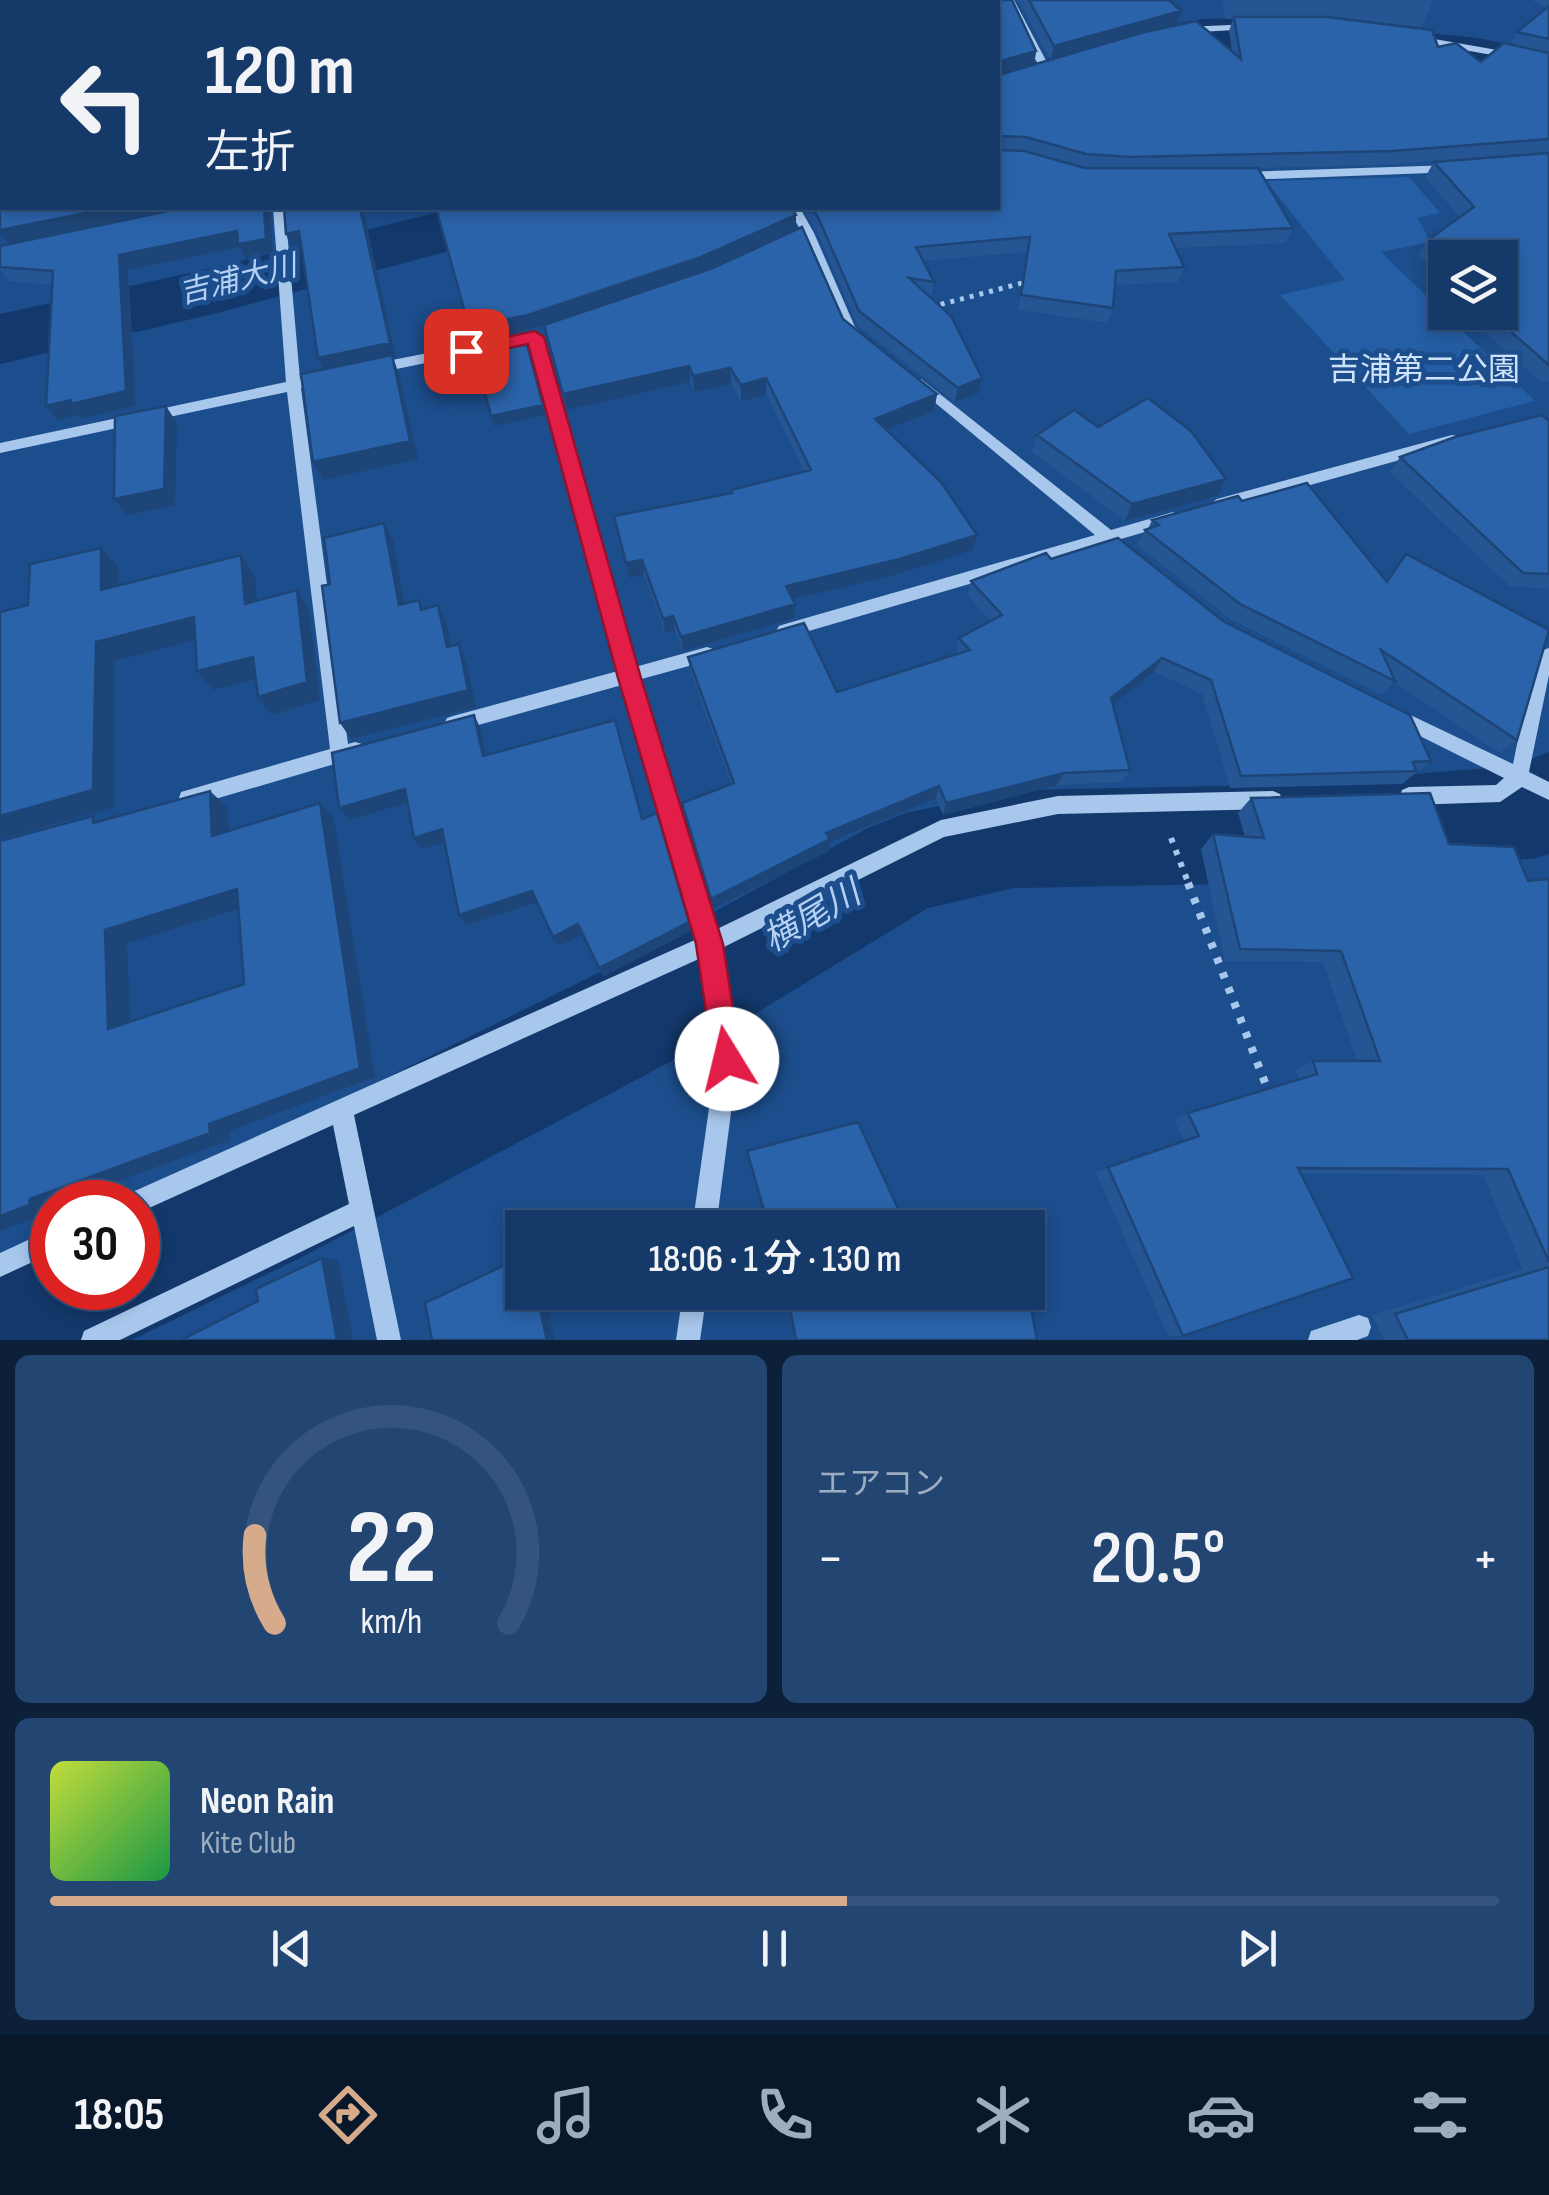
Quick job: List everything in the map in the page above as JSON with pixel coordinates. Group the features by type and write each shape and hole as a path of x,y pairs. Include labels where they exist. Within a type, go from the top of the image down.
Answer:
{"street":[{"path":"1010,0 1041,72 1063,65"},
{"path":"1183,19 1192,29"},
{"path":"1165,35 1192,29 1273,26"},
{"path":"1396,36 1487,48 1549,62"},
{"path":"1228,176 1470,168"},
{"path":"279,210 294,385 340,754"},
{"path":"794,210 800,237 849,330 875,350"},
{"path":"349,374 552,331"},
{"path":"535,337 629,678 709,944 727,1059 706,1210"},
{"path":"901,369 1115,541"},
{"path":"0,448 330,378"},
{"path":"1204,509 1472,434"},
{"path":"763,638 1115,541 1185,514"},
{"path":"436,728 725,649"},
{"path":"1386,796 1500,793 1519,778 1542,662 1549,655"},
{"path":"1377,706 1549,791"},
{"path":"170,803 378,744"},
{"path":"160,1191 709,944 940,829 1058,805 1290,799"},
{"path":"341,1109 389,1340"},
{"path":"93,1340 362,1210"},
{"path":"0,1265 30,1251"},
{"path":"688,1340 692,1310"},
{"path":"1320,1340 1359,1327"}],"path":[{"path":"923,310 1034,280 1037,270"},
{"path":"1178,857 1275,1110"}],"green space":[{"name":"吉浦第二公園","path":"1409,177 1440,213 1418,218 1428,242 1381,252 1428,297 1428,330 1462,330 1535,401 1409,434 1280,295 1345,280 1266,181"}],"building":[{"path":"1000,0 1012,0 1036,51 1000,61"},
{"path":"1029,0 1169,0 1181,11 1054,46"},
{"path":"1549,6 1549,39 1517,32"},
{"path":"1234,17 1327,17 1432,30 1438,47 1456,43 1481,62 1504,43 1549,53 1549,139 1393,151 1130,157 1086,154 1026,137 1000,136 1000,72 1196,21 1241,59"},
{"path":"1000,145 1001,150 1024,151 1085,168 1258,168 1293,228 1169,234 1184,267 1116,271 1113,308 1021,295 1030,237 916,247 934,282 909,278 951,316 982,378 958,388 859,311 813,210 1000,210"},
{"path":"1549,153 1549,365 1509,330 1518,330 1518,240 1428,240 1474,207 1434,162"},
{"path":"0,210 101,210 0,230"},
{"path":"173,210 264,210 266,239 238,244 237,231 119,255 126,391 71,404 71,400 46,406 53,271 0,267 0,246"},
{"path":"284,210 360,210 390,343 318,358 299,231 286,234"},
{"path":"437,210 793,210 796,215 701,257 528,315 469,327"},
{"path":"802,227 843,319 937,394 875,419 941,482 977,535 900,559 786,586 795,604 681,637 673,616 663,619 642,560 626,563 614,516 732,493 731,490 811,470 766,378 741,385 730,368 693,376 689,366 563,394 544,325 713,268"},
{"path":"525,337 543,405 491,416 474,348"},
{"path":"392,355 410,441 313,462 301,374"},
{"path":"1148,398 1191,431 1226,479 1132,504 1037,435 1074,410 1098,427"},
{"path":"166,406 164,489 114,499 115,416"},
{"path":"1542,415 1549,421 1549,574 1523,573 1400,457 1455,437"},
{"path":"1307,483 1387,582 1406,554 1549,630 1517,740 1381,650 1395,681 1240,604 1145,530 1159,525 1152,520 1238,496 1242,501"},
{"path":"384,523 399,605 419,600 421,610 438,605 447,647 459,644 468,690 340,723 322,586 330,584 324,538"},
{"path":"1118,538 1223,621 1410,715 1431,761 1413,762 1416,771 1241,776 1211,680 1162,658 1111,698 1130,770 1064,773 946,803 939,786 826,833 830,839 711,899 682,803 734,783 688,657 804,623 837,692 970,650 959,638 1002,615 971,581 1046,553 1051,559"},
{"path":"101,548 101,590 241,555 245,604 297,590 307,682 258,697 253,657 197,671 194,617 96,642 93,790 0,816 0,612 28,605 30,564"},
{"path":"474,715 483,756 615,720 642,819 657,813 689,922 599,968 578,924 553,937 532,891 459,915 442,829 414,838 405,789 339,808 332,753"},
{"path":"210,791 212,836 320,803 360,1068 209,1124 210,1133 82,1180 30,1180 29,1205 0,1216 0,841 93,816 93,823","holes":["237,889 244,984 108,1029 105,930"]},
{"path":"1430,793 1449,844 1514,847 1528,881 1549,879 1549,1262 1508,1169 1298,1168 1353,1278 1183,1336 1108,1167 1199,1136 1188,1113 1317,1074 1313,1061 1380,1061 1341,951 1240,949 1213,834 1264,838 1251,798"},
{"path":"858,1122 899,1210 764,1210 747,1151"},
{"path":"322,1258 337,1340 181,1340 258,1301 256,1289"},
{"path":"505,1265 505,1310 540,1310 547,1340 432,1340 425,1303"},
{"path":"1549,1267 1549,1340 1408,1340 1395,1314"},
{"path":"790,1310 1031,1310 1037,1340 796,1340"}],"waterway":[{"name":"吉浦大川","path":"1000,91 1164,42 1204,36 1275,34 1477,55 1549,70"},
{"name":"吉浦大川","path":"0,339 213,291 526,210"},
{"name":"横尾川","path":"160,1258 257,1212 676,996 906,863 1014,839 1278,834 1537,811 1549,799"},
{"name":"横尾川","path":"0,1332 48,1310"}],"route":[{"path":"466,351 535,337 629,678 709,944 727,1059"}]}
